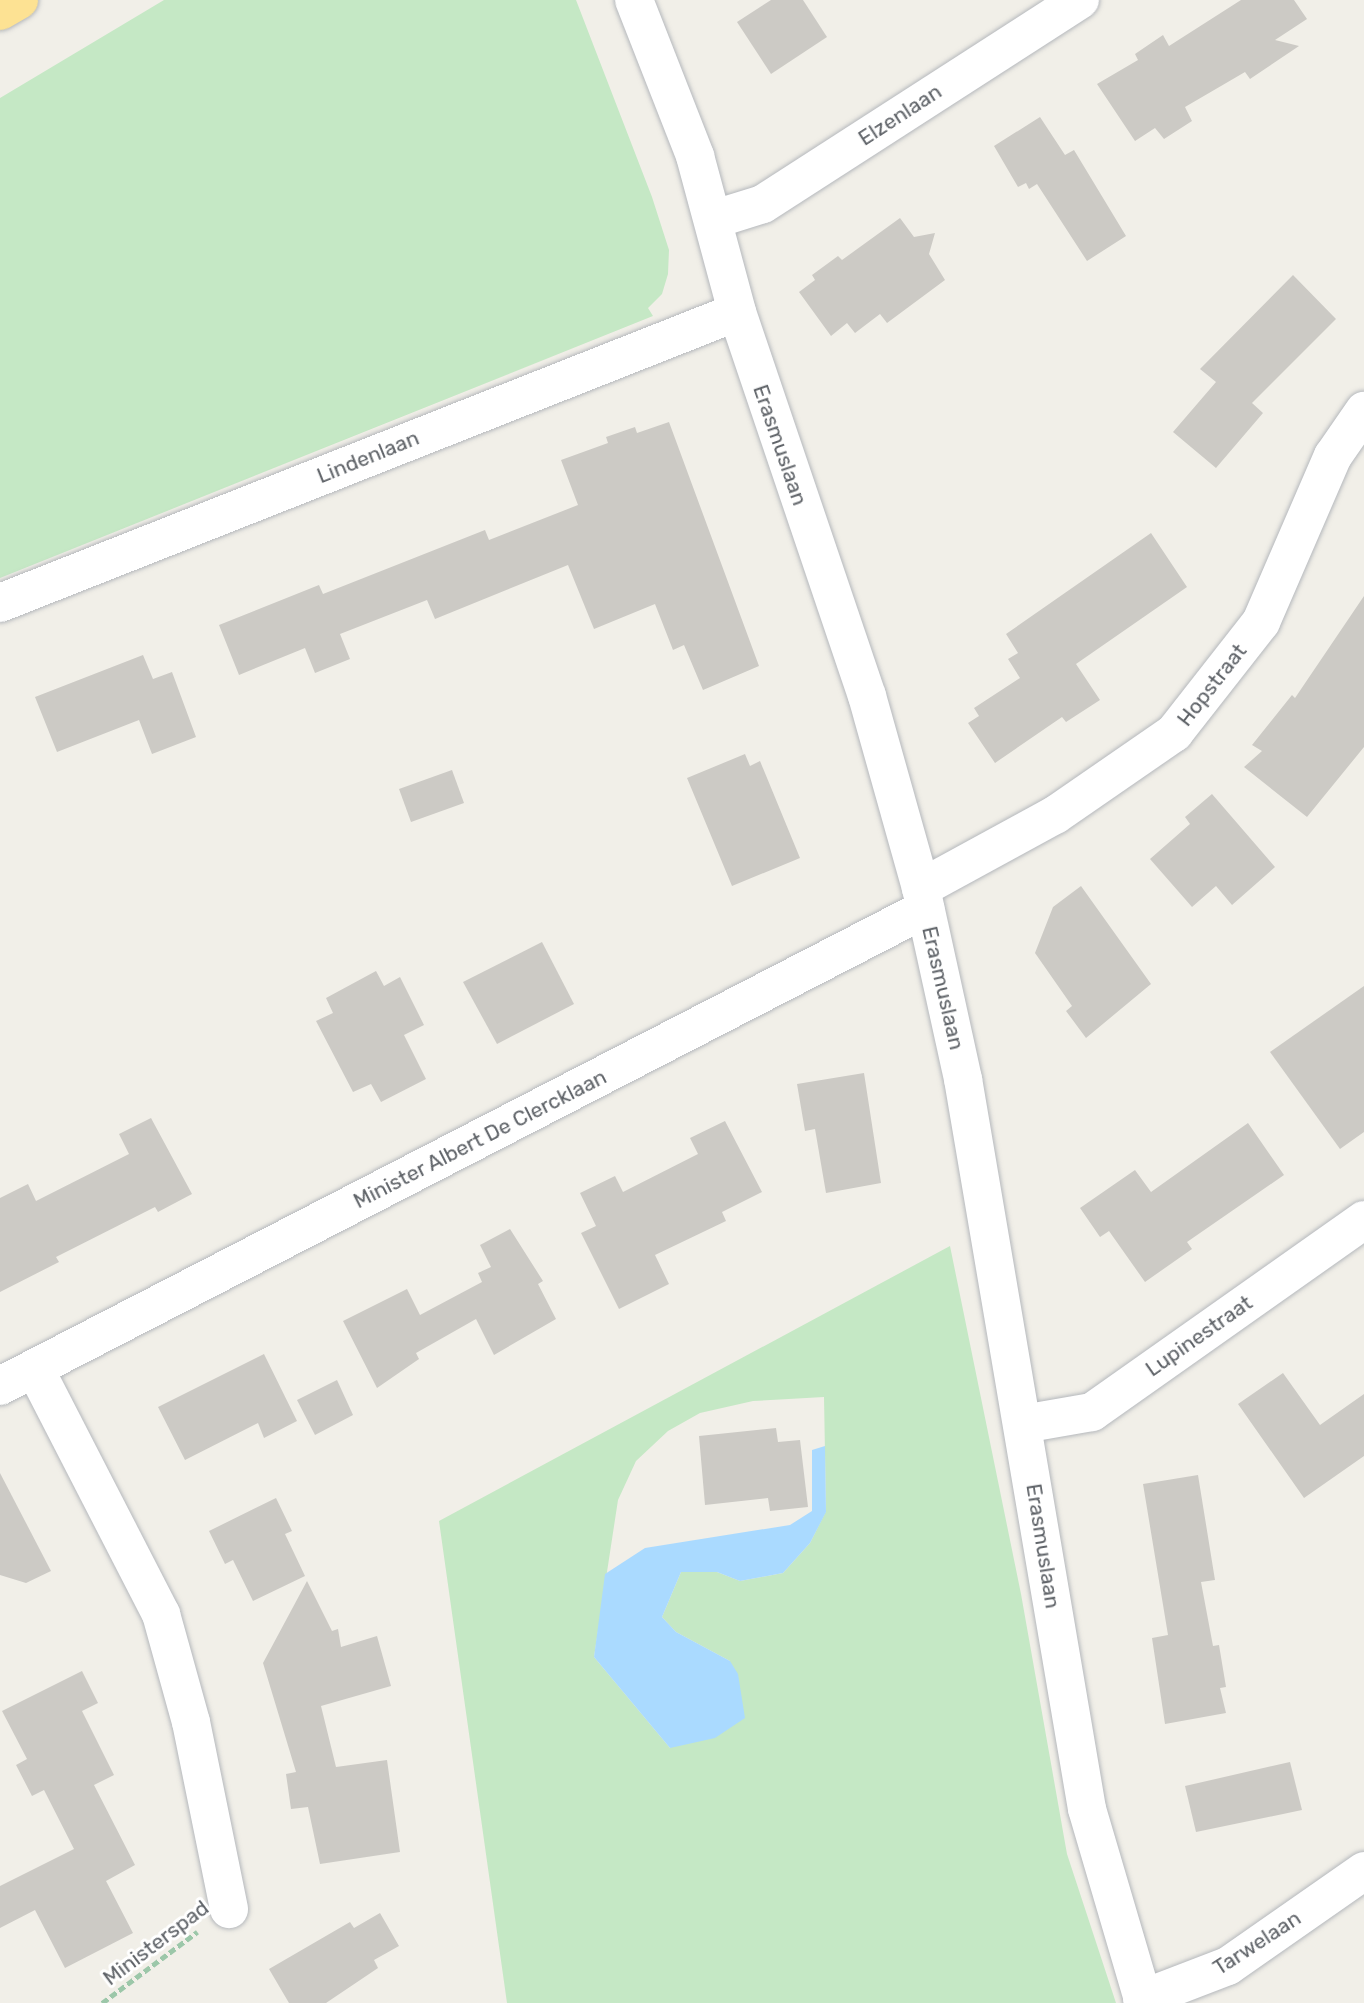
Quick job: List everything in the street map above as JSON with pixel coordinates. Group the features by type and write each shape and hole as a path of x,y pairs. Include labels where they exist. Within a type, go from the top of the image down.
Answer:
{"highway":[{"path":"0,11 19,0"}],"street":[{"name":"Erasmuslaan","path":"634,0 656,49 715,219 737,312 867,696 923,898 963,1079 1087,1809 1143,2001"},
{"name":"Elzenlaan","path":"715,219 763,204 1080,0"},
{"name":"Lindenlaan","path":"0,603 737,312"},
{"name":"Hopstraat","path":"923,898 1055,815 1174,733 1261,622 1333,456 1364,411"},
{"name":"Minister Albert De Clercklaan","path":"0,1387 923,898"},
{"name":"Lupinestraat","path":"1023,1424 1092,1412 1364,1220"},
{"path":"35,1369 160,1614 191,1722 229,1909"},
{"name":"Tarwelaan","path":"1143,2001 1228,1966 1364,1871"}],"path":[{"name":"Ministerspad","path":"102,2003 229,1909"}],"green space":[{"path":"164,0 576,0 652,197 669,250 668,274 662,294 648,308 653,316 0,578 0,98"},
{"path":"950,1246 1021,1594 1067,1854 1116,2003 507,2003 439,1521","holes":["824,1397 826,1511 810,1543 783,1573 740,1581 717,1572 681,1572 662,1617 676,1632 730,1661 670,1748 594,1657 618,1500 636,1461 668,1431 700,1413 753,1401"]}],"water":[{"path":"825,1446 826,1512 810,1543 783,1573 740,1581 717,1572 681,1572 662,1617 676,1632 730,1661 738,1674 745,1718 715,1738 670,1748 594,1657 605,1574 645,1548 790,1525 812,1511 812,1450"}],"building":[{"path":"771,0 803,0 827,37 771,74 737,22"},
{"path":"1241,0 1294,0 1307,19 1275,40 1299,46 1250,79 1245,72 1185,107 1192,121 1164,139 1155,128 1135,141 1097,84 1138,60 1135,54 1163,35 1169,46"},
{"path":"1040,117 1065,155 1074,150 1126,236 1087,261 1037,184 1029,189 1026,183 1018,187 994,146"},
{"path":"900,218 914,237 935,233 929,254 945,280 887,323 880,314 855,333 847,323 831,336 799,292 815,280 812,275 838,256 842,260"},
{"path":"1293,275 1336,319 1252,403 1263,413 1216,468 1173,432 1216,382 1200,369"},
{"path":"669,422 759,666 703,690 684,645 673,650 655,604 594,629 568,565 435,619 427,600 340,634 350,659 315,673 305,648 239,675 219,625 319,585 323,594 485,530 489,540 578,505 561,460 608,443 606,437 635,427 637,433"},
{"path":"1151,533 1187,587 1076,664 1100,700 1066,722 1062,717 995,763 968,723 979,716 974,708 1020,678 1008,659 1018,653 1006,634"},
{"path":"1364,596 1364,747 1307,817 1244,767 1262,751 1252,745 1292,695 1295,698"},
{"path":"143,655 153,679 172,672 196,737 152,754 139,720 57,752 35,697"},
{"path":"745,754 750,766 760,761 800,858 732,886 687,778"},
{"path":"452,770 464,803 411,822 399,789"},
{"path":"1212,794 1275,867 1232,905 1216,886 1192,907 1150,859 1190,824 1185,817"},
{"path":"1081,886 1151,984 1086,1038 1066,1011 1072,1006 1035,953 1053,907"},
{"path":"542,942 574,1004 497,1044 463,982"},
{"path":"376,971 384,986 400,977 424,1025 404,1035 426,1079 381,1102 371,1084 353,1092 316,1021 333,1013 326,998"},
{"path":"1364,986 1364,1132 1340,1149 1270,1052"},
{"path":"864,1073 881,1183 826,1193 815,1129 805,1131 797,1084"},
{"path":"151,1118 192,1194 158,1212 155,1207 56,1257 59,1262 0,1292 0,1198 28,1184 36,1201 129,1154 119,1134"},
{"path":"725,1121 762,1192 722,1212 726,1221 655,1255 669,1284 619,1309 581,1233 596,1226 580,1193 615,1176 623,1192 698,1154 690,1138"},
{"path":"1248,1123 1284,1175 1187,1242 1192,1249 1145,1282 1109,1231 1100,1237 1080,1208 1135,1170 1151,1192"},
{"path":"510,1229 543,1281 538,1284 556,1319 494,1355 476,1319 416,1353 419,1359 377,1388 343,1321 407,1289 420,1315 482,1282 478,1273 491,1267 480,1245"},
{"path":"264,1354 297,1421 264,1438 258,1423 185,1460 158,1407"},
{"path":"1283,1373 1320,1425 1364,1394 1364,1456 1304,1498 1238,1404"},
{"path":"337,1380 353,1415 315,1435 297,1400"},
{"path":"776,1428 778,1442 800,1440 808,1507 770,1511 768,1498 705,1505 699,1436"},
{"path":"0,1473 51,1571 26,1583 0,1575"},
{"path":"1198,1475 1215,1580 1201,1582 1213,1646 1219,1645 1226,1687 1220,1688 1226,1713 1165,1724 1152,1638 1168,1635 1143,1484"},
{"path":"276,1498 292,1531 285,1534 305,1576 253,1601 233,1560 225,1564 209,1531"},
{"path":"307,1581 332,1631 338,1629 341,1647 377,1636 391,1686 321,1706 336,1767 387,1760 400,1852 320,1864 308,1807 291,1809 286,1774 296,1772 263,1663"},
{"path":"82,1671 98,1703 82,1711 114,1775 94,1785 135,1865 106,1881 133,1933 65,1968 35,1910 0,1928 0,1886 74,1849 44,1790 32,1796 16,1765 27,1759 2,1711"},
{"path":"1290,1762 1302,1810 1196,1832 1185,1786"},
{"path":"380,1913 399,1946 374,1960 378,1968 326,2003 289,2003 269,1969 350,1922 354,1928"}]}
